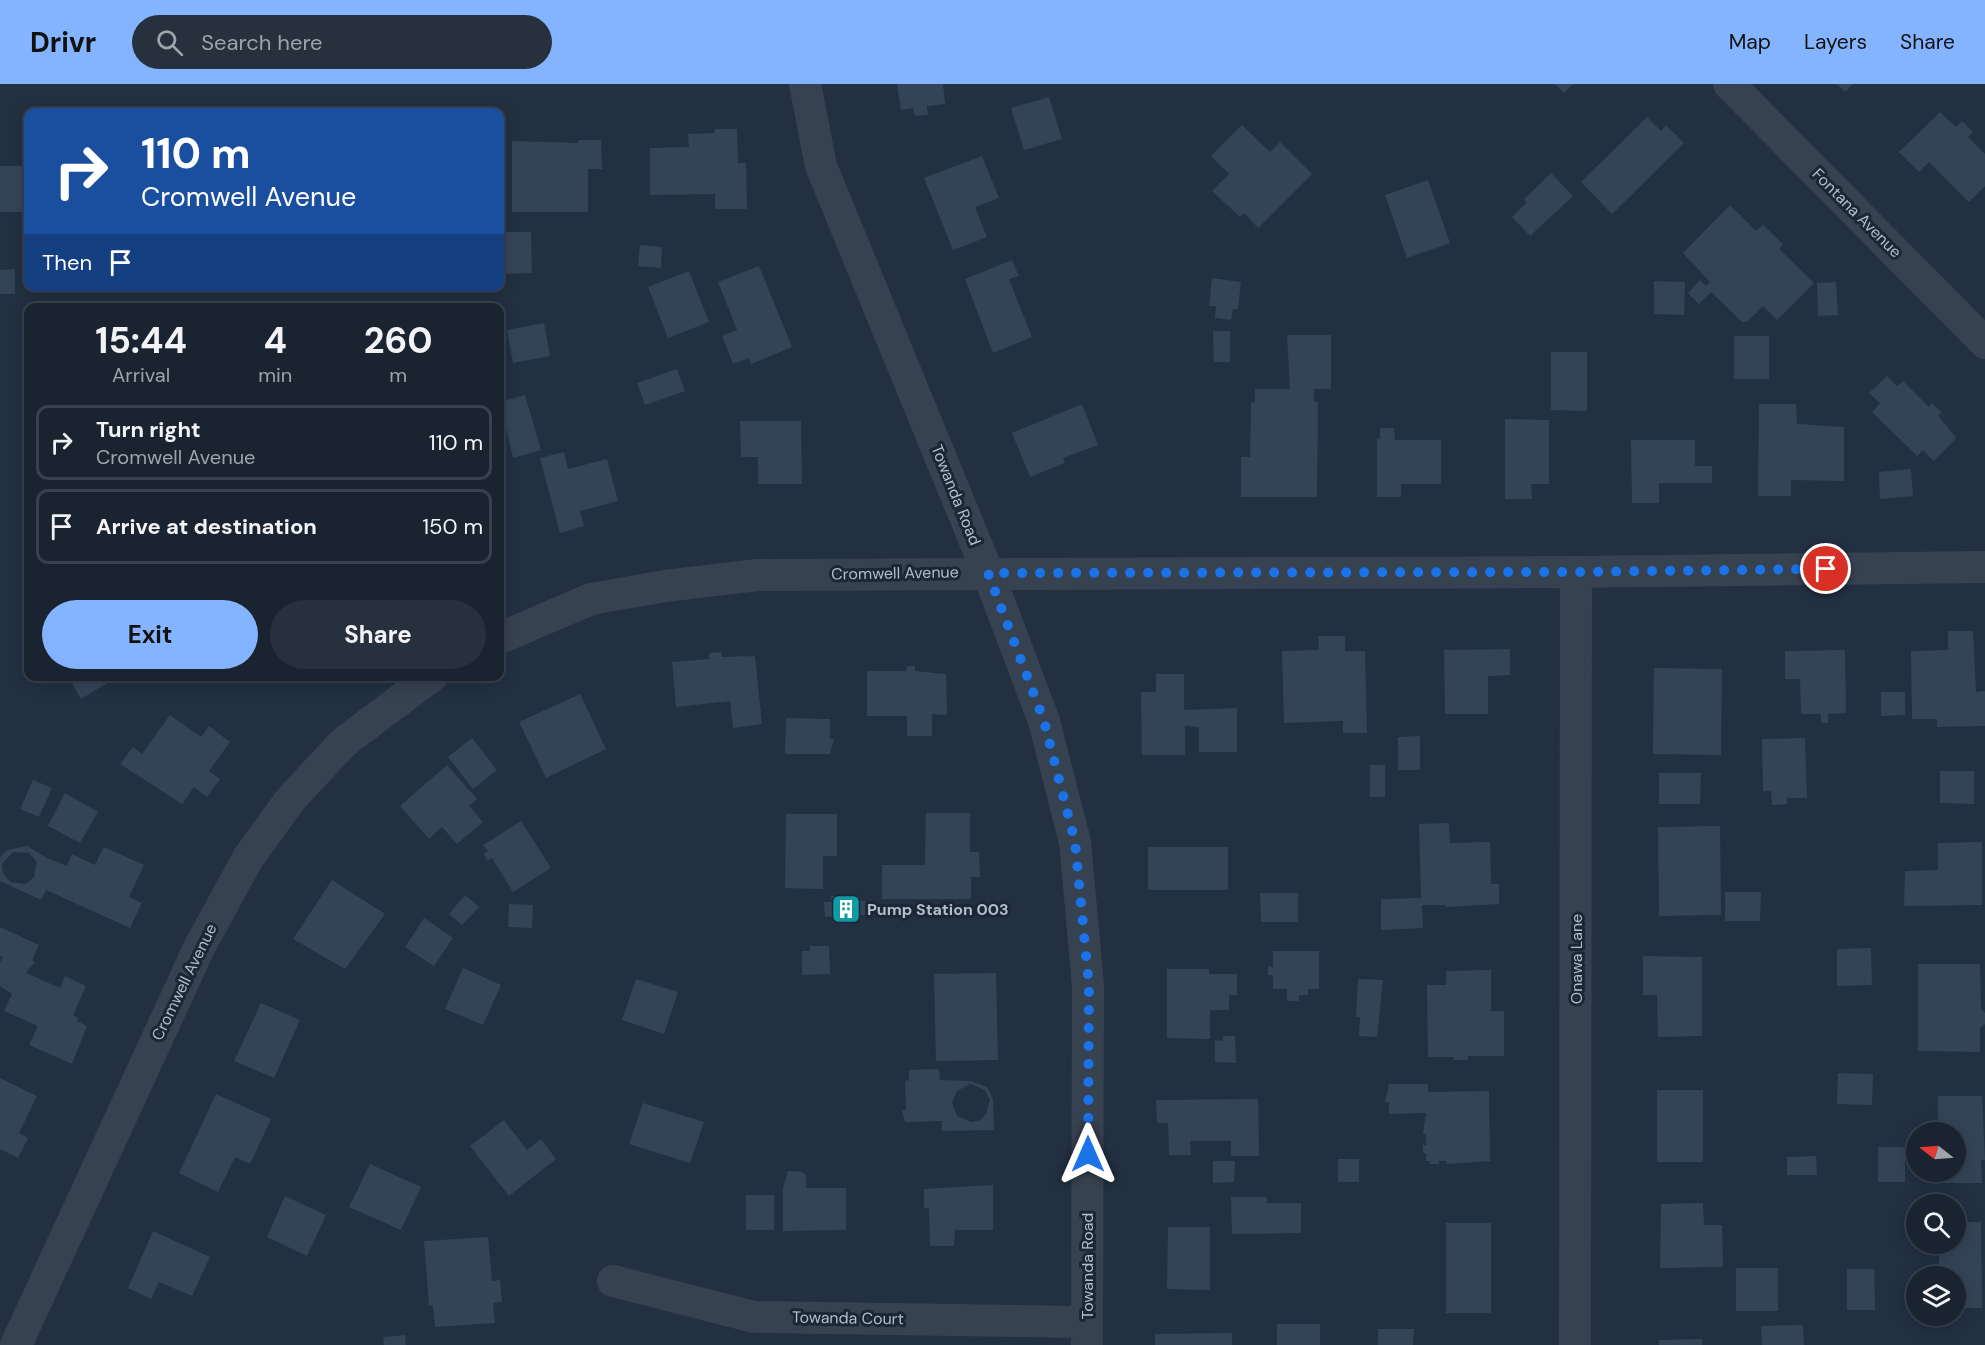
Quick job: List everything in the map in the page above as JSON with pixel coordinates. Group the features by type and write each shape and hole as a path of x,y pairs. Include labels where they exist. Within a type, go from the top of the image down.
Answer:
{"street":[{"name":"Towanda Road","path":"805,84 822,166 988,573 1044,721 1075,842 1089,986 1087,1334"},
{"name":"Fontana Avenue","path":"1729,84 1985,343"},
{"name":"Cromwell Avenue","path":"504,636 591,599 665,586 757,575 1576,572 1985,567"},
{"name":"Onawa Lane","path":"1575,1345 1576,572"},
{"name":"Cromwell Avenue","path":"16,1345 199,948 248,858 290,800 344,742 412,681"},
{"name":"Towanda Court","path":"613,1281 754,1317 1087,1334"}],"building":[{"path":"897,84 943,84 945,104 927,106 928,115 915,116 913,108 901,110"},
{"path":"1555,84 1573,84 1564,93"},
{"path":"1837,84 1853,84 1845,92"},
{"path":"1049,97 1062,139 1024,150 1011,108"},
{"path":"1940,112 1956,127 1962,121 1973,132 1968,137 1985,154 1985,186 1969,202 1929,162 1919,172 1899,152"},
{"path":"1647,117 1661,131 1666,125 1684,143 1612,214 1581,182"},
{"path":"1242,125 1270,152 1280,142 1312,174 1258,228 1244,213 1240,217 1212,191 1229,174 1211,156"},
{"path":"715,129 737,129 738,163 746,163 747,209 715,209 715,194 650,195 650,148 689,147 688,134 715,133"},
{"path":"578,140 601,140 602,169 588,169 588,212 512,212 512,141 578,143"},
{"path":"982,156 999,198 975,207 987,237 953,250 924,178"},
{"path":"0,166 24,166 24,212 0,212"},
{"path":"1551,173 1573,196 1530,236 1512,217 1527,202 1524,199"},
{"path":"1428,180 1450,243 1407,258 1385,195"},
{"path":"1730,205 1756,231 1763,225 1783,244 1779,249 1814,283 1777,320 1763,306 1747,322 1742,322 1711,292 1699,304 1688,293 1700,280 1706,286 1710,282 1683,253"},
{"path":"504,232 531,232 532,273 504,274"},
{"path":"640,245 662,247 661,268 638,266"},
{"path":"1012,260 1019,276 1009,279 1032,337 993,353 965,279"},
{"path":"759,266 792,347 751,364 749,358 733,364 722,336 737,330 718,282"},
{"path":"15,269 15,294 0,294 0,270"},
{"path":"689,271 709,322 668,338 648,287"},
{"path":"1212,278 1241,282 1238,309 1233,309 1231,320 1215,318 1216,306 1209,306"},
{"path":"1654,281 1685,282 1684,315 1654,314"},
{"path":"1836,282 1838,315 1818,316 1817,283"},
{"path":"544,323 550,356 513,363 507,330"},
{"path":"1213,331 1230,331 1230,362 1214,362"},
{"path":"1287,335 1331,335 1331,389 1314,389 1314,402 1318,402 1317,497 1241,497 1241,457 1250,457 1251,402 1255,403 1255,389 1290,389"},
{"path":"1734,336 1769,336 1769,379 1734,379"},
{"path":"1551,352 1587,352 1587,411 1551,410"},
{"path":"677,369 685,391 645,405 637,383"},
{"path":"1887,376 1897,386 1903,381 1929,407 1932,403 1942,413 1938,415 1956,438 1934,461 1923,450 1917,456 1872,412 1880,403 1869,393"},
{"path":"525,395 541,450 513,458 504,419 504,401"},
{"path":"1082,404 1098,445 1063,458 1065,463 1030,477 1012,433"},
{"path":"1759,404 1796,404 1797,424 1844,427 1844,481 1791,480 1791,496 1758,496"},
{"path":"1505,419 1549,420 1549,484 1531,484 1532,499 1505,499"},
{"path":"740,421 801,421 802,484 758,484 758,457 741,457"},
{"path":"1380,428 1394,428 1395,440 1441,440 1441,484 1401,484 1401,497 1377,497 1377,439 1380,439"},
{"path":"1631,440 1695,440 1695,466 1712,466 1712,483 1659,483 1659,503 1632,503"},
{"path":"564,452 568,469 607,459 618,501 580,511 584,526 560,533 540,458"},
{"path":"1911,469 1913,496 1880,499 1879,472"},
{"path":"1948,631 1973,631 1976,692 1985,691 1985,726 1937,727 1937,719 1912,719 1911,651 1948,650"},
{"path":"1318,636 1345,636 1345,651 1365,651 1367,733 1343,733 1343,721 1284,723 1282,651 1319,650"},
{"path":"1510,649 1510,675 1488,676 1488,714 1445,714 1444,650"},
{"path":"1845,650 1846,713 1828,714 1828,723 1821,723 1821,714 1801,714 1800,679 1785,679 1785,651"},
{"path":"721,652 722,657 755,656 762,724 733,728 730,701 676,707 672,662 709,659 709,653"},
{"path":"907,666 915,666 915,671 946,674 947,715 932,714 932,736 907,736 907,716 867,716 867,671 906,671"},
{"path":"1654,668 1722,669 1721,755 1653,754"},
{"path":"1156,674 1184,674 1184,710 1237,708 1237,752 1199,752 1199,727 1185,726 1185,755 1142,755 1141,692 1156,692"},
{"path":"71,681 111,681 81,699"},
{"path":"1881,692 1905,692 1905,715 1881,716"},
{"path":"580,694 606,749 546,778 519,722"},
{"path":"170,715 201,737 209,726 230,742 209,771 220,779 207,797 194,787 182,804 120,764 133,747 142,754"},
{"path":"786,718 830,719 830,739 834,739 830,754 785,754"},
{"path":"1420,736 1420,770 1398,770 1398,737"},
{"path":"472,738 497,770 473,789 448,757"},
{"path":"1805,738 1807,798 1787,798 1787,804 1772,805 1771,791 1763,791 1762,739"},
{"path":"447,765 477,799 469,806 483,822 457,844 442,827 429,839 400,806"},
{"path":"1370,765 1385,765 1385,797 1370,797"},
{"path":"1940,771 1974,771 1974,804 1940,803"},
{"path":"1659,773 1701,773 1700,804 1659,804"},
{"path":"33,780 52,788 39,817 20,809"},
{"path":"65,793 98,812 80,843 48,826"},
{"path":"926,813 970,813 970,852 979,852 980,877 971,877 971,899 882,899 882,865 925,865"},
{"path":"786,814 837,814 837,856 823,856 823,889 785,888"},
{"path":"521,821 551,868 513,892 492,858 487,861 484,854 488,851 483,845"},
{"path":"1449,823 1450,843 1490,842 1491,884 1499,884 1499,904 1446,907 1446,905 1422,905 1423,928 1381,930 1381,899 1421,898 1419,824"},
{"path":"1720,826 1721,915 1659,916 1658,827"},
{"path":"1982,842 1982,905 1904,906 1905,871 1938,870 1938,843"},
{"path":"27,846 67,866 72,854 95,865 104,847 144,865 129,897 142,903 130,928 46,890 41,900 0,881 0,857 7,850","holes":["13,852 29,853 37,862 34,877 26,884 10,882 3,873 2,864"]},
{"path":"1148,847 1228,847 1228,890 1148,890"},
{"path":"332,880 385,914 345,969 293,939"},
{"path":"1725,892 1761,892 1760,921 1725,921"},
{"path":"1260,893 1298,893 1298,922 1261,922"},
{"path":"465,895 479,907 462,925 449,914"},
{"name":"Pump Station 003","path":"831,896 852,896 852,901 867,901 867,915 825,917 824,902 832,902"},
{"path":"509,904 533,905 532,928 508,927"},
{"path":"424,918 453,938 434,966 405,947"},
{"path":"0,927 39,945 32,960 35,962 26,973 60,988 65,976 86,986 73,1015 78,1018 77,1021 87,1026 72,1064 29,1045 38,1026 4,1011 12,994 0,986 0,963 3,957 0,956"},
{"path":"810,946 829,946 830,974 802,975 802,951 810,951"},
{"path":"1871,948 1872,985 1837,986 1837,949"},
{"path":"1273,951 1319,951 1319,989 1308,989 1308,995 1299,995 1299,1001 1287,1001 1287,989 1273,989 1273,975 1268,975 1268,966 1273,967"},
{"path":"1643,956 1702,957 1702,1036 1658,1037 1657,995 1643,995"},
{"path":"1918,964 1980,964 1981,1009 1985,1013 1985,1024 1980,1028 1980,1052 1918,1051"},
{"path":"463,968 501,985 483,1025 445,1009"},
{"path":"1167,969 1209,969 1209,974 1237,974 1237,995 1229,995 1229,1010 1210,1010 1210,1039 1167,1038"},
{"path":"1491,970 1491,1011 1504,1011 1504,1056 1468,1056 1468,1060 1454,1060 1453,1057 1428,1057 1427,985 1446,985 1446,971"},
{"path":"996,973 998,1060 936,1061 934,974"},
{"path":"636,979 678,992 664,1034 622,1020"},
{"path":"1358,979 1383,980 1377,1037 1359,1036 1360,1017 1356,1017"},
{"path":"261,1003 300,1020 274,1078 234,1061"},
{"path":"1223,1036 1235,1036 1236,1063 1215,1062 1215,1040 1223,1041"},
{"path":"939,1069 940,1080 971,1081 987,1087 993,1099 994,1130 942,1131 942,1121 905,1122 902,1110 906,1110 905,1081 909,1080 909,1070","holes":["970,1084 985,1090 990,1100 986,1114 980,1120 972,1122 957,1116 952,1103 957,1091"]},
{"path":"1838,1073 1873,1074 1872,1105 1837,1104"},
{"path":"0,1078 37,1096 19,1133 28,1138 18,1158 0,1149"},
{"path":"1389,1084 1428,1084 1428,1092 1489,1091 1490,1161 1447,1164 1446,1161 1439,1161 1439,1164 1429,1164 1430,1161 1426,1161 1426,1153 1423,1153 1423,1145 1426,1145 1426,1134 1423,1134 1426,1113 1389,1114 1389,1102 1385,1102"},
{"path":"1657,1090 1703,1090 1703,1162 1657,1162"},
{"path":"216,1094 271,1119 250,1164 235,1157 218,1192 179,1173"},
{"path":"1938,1096 1982,1096 1985,1160 1981,1160 1982,1183 1939,1183 1966,1182 1966,1122 1938,1122"},
{"path":"1258,1099 1259,1156 1231,1156 1231,1141 1190,1141 1191,1155 1169,1155 1168,1123 1157,1123 1156,1100"},
{"path":"643,1103 704,1122 690,1163 629,1144"},
{"path":"504,1120 527,1150 541,1139 556,1159 509,1196 470,1146"},
{"path":"1878,1147 1905,1147 1905,1182 1878,1182"},
{"path":"1816,1156 1817,1175 1787,1175 1787,1157"},
{"path":"1338,1159 1359,1159 1359,1182 1338,1182"},
{"path":"1213,1161 1235,1161 1234,1182 1213,1183"},
{"path":"370,1164 421,1187 401,1230 349,1207"},
{"path":"788,1171 802,1172 806,1175 806,1188 846,1188 846,1230 783,1231 783,1188"},
{"path":"993,1185 993,1230 955,1230 954,1246 930,1246 929,1208 924,1208 924,1189"},
{"path":"746,1195 774,1195 774,1230 746,1230"},
{"path":"285,1196 326,1215 307,1256 267,1237"},
{"path":"1231,1197 1267,1197 1267,1203 1301,1203 1301,1233 1232,1234"},
{"path":"1703,1203 1704,1225 1722,1225 1723,1267 1660,1268 1661,1204"},
{"path":"1966,1222 1981,1222 1982,1308 1966,1308 1966,1266 1939,1266 1939,1254 1966,1254"},
{"path":"1446,1223 1491,1223 1491,1313 1446,1313"},
{"path":"1168,1227 1210,1227 1210,1290 1167,1289"},
{"path":"153,1231 210,1257 192,1296 159,1282 151,1299 128,1288"},
{"path":"488,1237 492,1281 500,1280 502,1302 493,1303 495,1323 435,1327 433,1305 429,1306 424,1241"},
{"path":"1736,1268 1778,1268 1778,1311 1736,1311"},
{"path":"1847,1269 1874,1269 1875,1310 1847,1310"},
{"path":"1277,1324 1320,1324 1320,1345 1277,1345"},
{"path":"1803,1325 1804,1345 1762,1345 1761,1326"},
{"path":"1378,1329 1414,1329 1413,1345 1378,1345"},
{"path":"1232,1333 1232,1345 1155,1345 1155,1334"},
{"path":"405,1335 406,1345 384,1345 383,1337"},
{"path":"1702,1339 1702,1345 1659,1345 1659,1340"}],"place":[{"name":"Pump Station 003","path":"846,909"}],"route":[{"path":"1088,1154 1089,986 1075,842 1044,721 988,573 1576,572 1826,569"}]}
